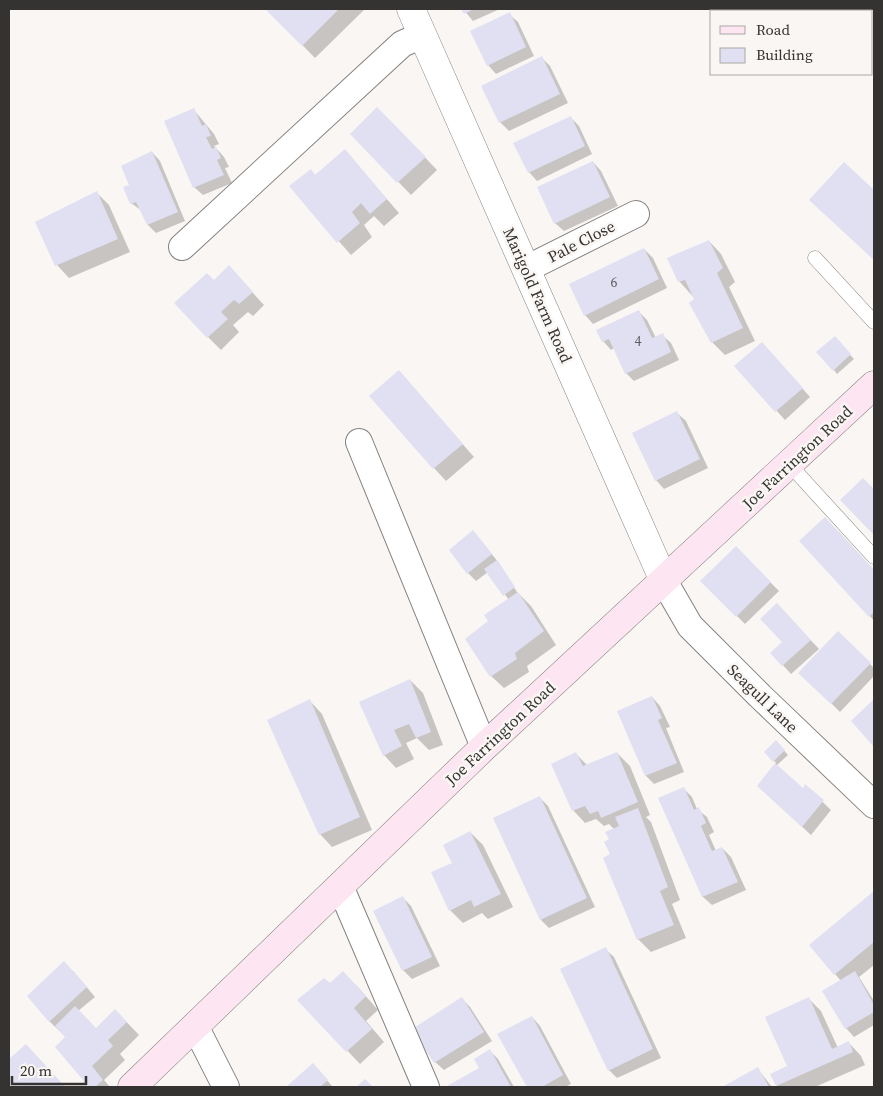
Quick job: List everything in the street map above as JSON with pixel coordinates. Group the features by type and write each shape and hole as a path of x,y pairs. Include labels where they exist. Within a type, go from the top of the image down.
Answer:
{"main road":[{"name":"Joe Farrington Road","path":"132,1087 484,747 874,385"}],"street":[{"name":"Marigold Farm Road","path":"411,9 664,581"},
{"path":"182,247 402,44 422,35"},
{"name":"Pale Close","path":"526,269 636,214"},
{"path":"359,442 484,747"},
{"name":"Seagull Lane","path":"664,581 690,626 874,805"},
{"path":"340,886 426,1087"},
{"path":"195,1026 226,1087"}],"lane":[{"path":"815,258 874,322"},
{"path":"789,464 874,557"}],"building":[{"path":"269,9 339,9 302,46 267,11"},
{"path":"461,9 474,9 464,14"},
{"path":"510,12 526,47 487,66 470,31"},
{"path":"542,56 560,94 499,123 481,86"},
{"path":"377,107 426,157 397,183 350,134"},
{"path":"194,108 202,126 206,124 211,136 206,137 212,149 216,147 221,158 217,160 224,175 193,188 164,121"},
{"path":"571,116 585,146 528,173 513,143"},
{"path":"345,149 387,199 370,214 361,203 352,212 360,223 337,243 289,186 311,169 315,175"},
{"path":"152,151 178,212 147,225 136,202 130,204 123,187 129,185 121,166"},
{"path":"593,161 610,197 554,224 537,187"},
{"path":"844,162 874,190 874,260 809,200"},
{"path":"97,191 118,239 55,266 35,222"},
{"path":"709,240 723,268 717,273 743,328 711,343 689,303 694,299 685,280 678,282 667,258"},
{"path":"644,248 659,279 584,316 569,284"},
{"path":"229,265 253,292 239,304 234,300 221,312 228,319 207,338 174,303 207,273 214,280"},
{"path":"639,310 652,338 663,333 671,352 625,374 609,339 602,342 596,330"},
{"path":"835,336 851,354 833,371 816,352"},
{"path":"762,342 803,388 775,412 734,366"},
{"path":"399,370 463,444 433,469 369,396"},
{"path":"677,411 700,459 655,481 632,433"},
{"path":"863,478 874,489 874,535 840,500"},
{"path":"825,517 874,570 874,612 869,617 799,541"},
{"path":"473,530 492,554 467,574 449,550"},
{"path":"736,546 771,582 736,617 700,581"},
{"path":"497,560 515,587 503,596 484,569"},
{"path":"518,592 544,631 515,653 517,659 490,677 465,639 488,621 484,615"},
{"path":"777,603 811,640 782,666 770,653 782,642 760,619"},
{"path":"838,631 871,663 831,704 798,673"},
{"path":"410,679 431,732 416,738 409,724 394,730 402,746 383,756 359,702"},
{"path":"652,696 662,718 658,720 677,763 645,776 617,711"},
{"path":"310,699 360,817 319,835 267,720"},
{"path":"874,699 874,747 851,721"},
{"path":"776,740 785,750 773,762 764,752"},
{"path":"576,752 583,766 617,752 638,802 601,818 598,811 590,814 585,806 572,811 551,764"},
{"path":"775,763 803,788 805,784 824,800 802,827 757,786"},
{"path":"684,787 694,810 699,807 706,823 701,826 712,851 722,847 738,882 702,897 658,798"},
{"path":"540,796 587,898 540,920 493,818"},
{"path":"638,808 668,887 660,891 674,925 637,940 603,858 610,854 604,842 609,839 605,832 619,826 615,817"},
{"path":"470,831 501,894 474,907 471,900 449,911 431,872 452,863 443,845"},
{"path":"874,891 874,942 834,975 809,945"},
{"path":"403,896 432,957 402,971 373,911"},
{"path":"606,947 653,1049 608,1071 560,969"},
{"path":"64,961 87,987 49,1022 27,996"},
{"path":"343,971 366,996 354,1008 372,1029 346,1052 297,1000 324,978 330,983"},
{"path":"855,971 874,1005 874,1012 845,1029 822,991"},
{"path":"462,997 484,1032 434,1063 412,1029"},
{"path":"809,997 832,1049 849,1041 853,1052 776,1086 770,1074 787,1066 765,1017"},
{"path":"75,1006 96,1028 115,1009 127,1022 108,1040 113,1046 92,1066 103,1080 95,1087 89,1087 55,1047 65,1037 55,1026"},
{"path":"532,1016 563,1075 542,1087 527,1087 497,1034"},
{"path":"26,1044 65,1087 9,1087 9,1059"},
{"path":"490,1049 511,1087 445,1087 479,1068 474,1059"},
{"path":"313,1063 328,1080 320,1087 286,1087"},
{"path":"758,1067 769,1087 722,1087"},
{"path":"365,1079 373,1087 356,1087"}]}
